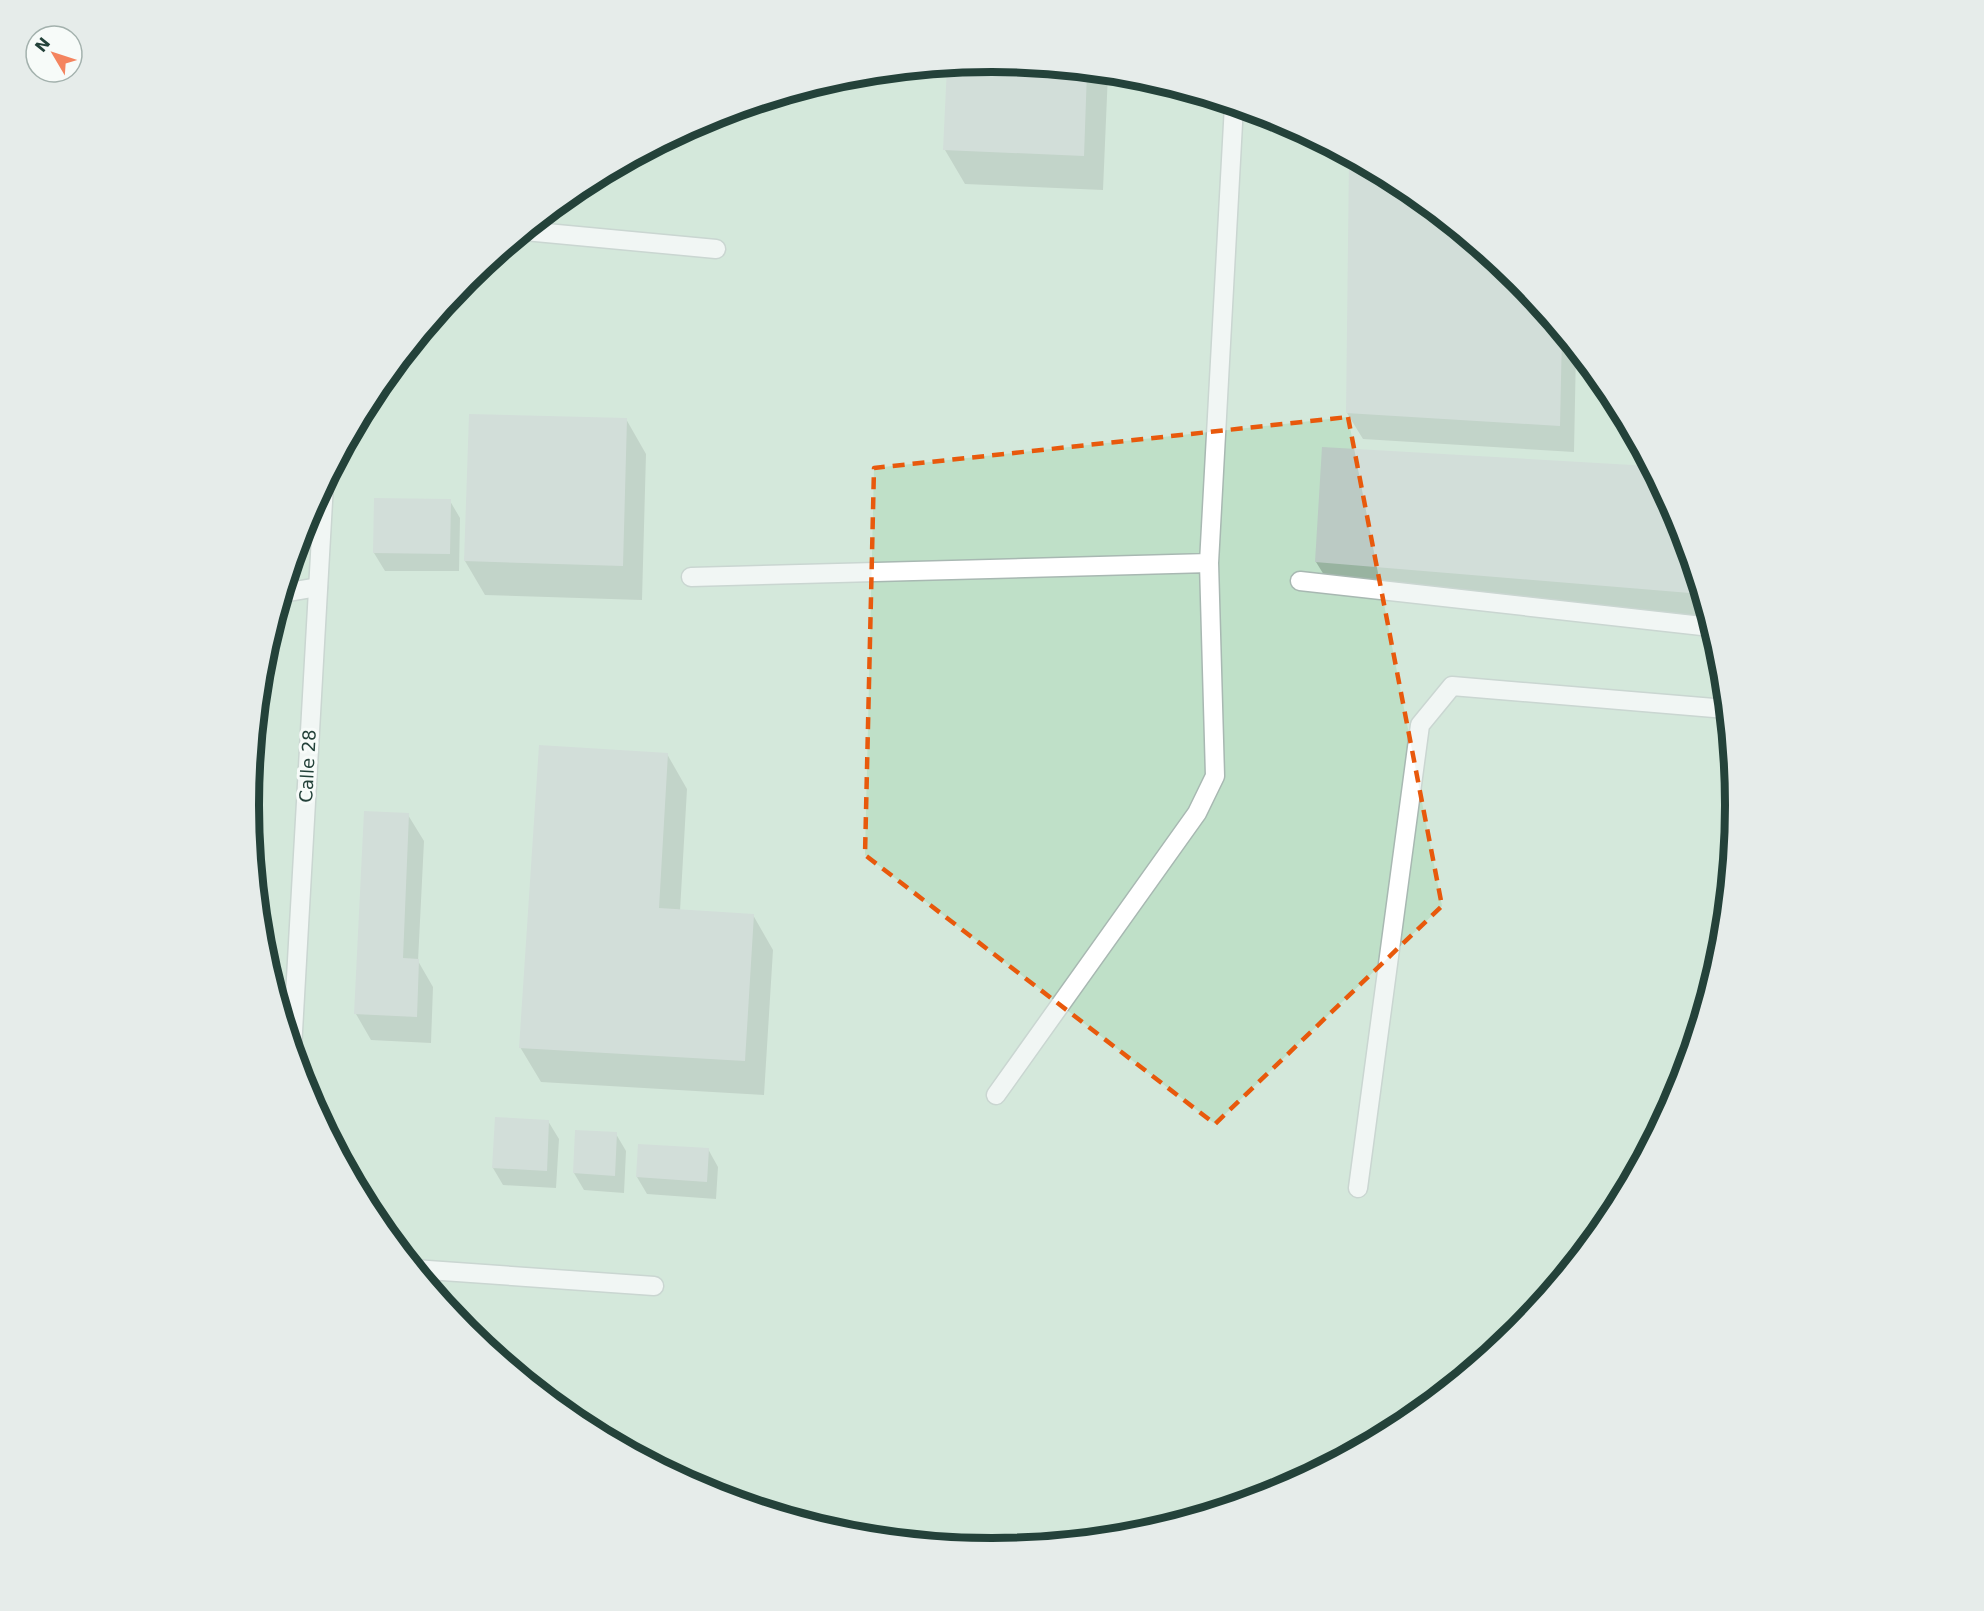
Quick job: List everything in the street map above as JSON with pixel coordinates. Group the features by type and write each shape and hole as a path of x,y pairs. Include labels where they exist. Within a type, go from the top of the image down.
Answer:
{"street":[{"path":"996,1095 1197,813 1215,776 1209,563 1234,113"},
{"path":"535,232 716,249"},
{"name":"Calle 28","path":"293,1028 323,506"},
{"path":"691,577 1209,563"},
{"path":"1300,581 1703,626"},
{"path":"290,592 318,587"},
{"path":"1358,1188 1420,725 1452,686 1719,708"},
{"path":"425,1270 654,1286"}],"highlighted area":[{"path":"1348,417 1442,906 1215,1124 865,855 874,468"}],"green space":[{"path":"992,72 1088,78 1182,97 1228,111 1273,128 1359,170 1439,224 1476,254 1511,287 1574,359 1602,398 1650,481 1687,570 1701,616 1719,710 1724,758 1726,806 1719,901 1701,995 1687,1041 1650,1130 1627,1172 1602,1213 1574,1252 1543,1289 1476,1357 1439,1387 1359,1441 1316,1463 1273,1483 1182,1514 1088,1533 1040,1537 992,1539 896,1533 802,1514 756,1500 711,1483 625,1441 545,1387 508,1357 473,1324 410,1252 382,1213 334,1130 297,1041 283,995 265,901 260,853 260,758 265,710 283,616 297,570 334,481 357,439 382,398 410,359 441,322 508,254 545,224 625,170 668,148 711,128 802,97 896,78"}],"building":[{"path":"992,72 1087,78 1084,156 943,150 947,74"},
{"path":"1349,165 1400,196 1476,254 1511,287 1562,344 1560,426 1346,413"},
{"path":"469,414 627,418 623,566 464,561"},
{"path":"1322,447 1642,466 1670,525 1694,593 1315,562"},
{"path":"374,498 451,499 450,554 373,553"},
{"path":"539,745 668,753 659,908 754,914 745,1061 519,1048"},
{"path":"364,811 409,813 403,958 419,959 417,1017 354,1014"},
{"path":"495,1117 549,1120 547,1171 492,1168"},
{"path":"575,1130 617,1132 615,1176 573,1173"},
{"path":"638,1144 709,1148 707,1182 636,1177"}]}
